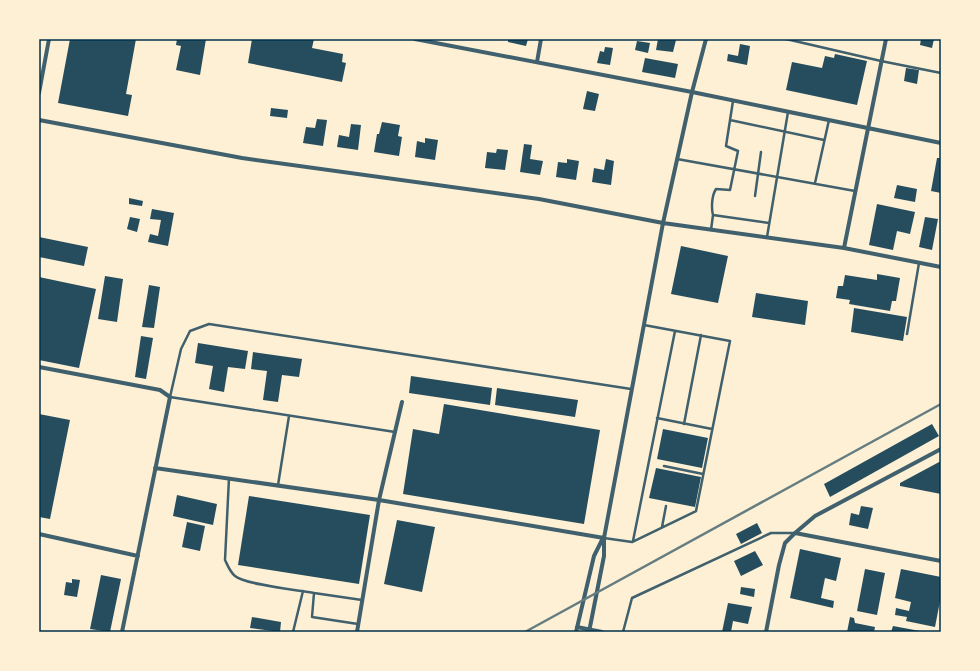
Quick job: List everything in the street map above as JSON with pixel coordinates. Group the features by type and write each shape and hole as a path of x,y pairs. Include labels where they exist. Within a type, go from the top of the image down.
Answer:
{"street":[{"path":"39,93 49,39"},
{"path":"416,39 692,92 941,143"},
{"path":"537,62 542,39"},
{"path":"590,631 604,556 604,538 631,389 677,159 706,39"},
{"path":"844,248 886,39"},
{"path":"39,120 242,158 539,200 664,223 844,248 941,267"},
{"path":"39,367 160,390 170,397 122,632"},
{"path":"357,632 379,500 402,402"},
{"path":"766,632 785,543 815,516 941,449"},
{"path":"155,468 379,500 604,538"},
{"path":"795,533 941,561"},
{"path":"39,534 138,556"},
{"path":"576,632 594,556 604,538"},
{"path":"577,627 590,631 602,632"}],"lane":[{"path":"786,39 941,73"},
{"path":"711,230 714,192 716,189 730,190 738,151 726,146 733,101"},
{"path":"766,238 788,112"},
{"path":"730,120 824,140"},
{"path":"815,184 829,120"},
{"path":"755,196 761,152"},
{"path":"677,159 734,168 855,191"},
{"path":"713,215 769,223"},
{"path":"907,334 919,263"},
{"path":"395,432 170,397 181,349 190,331 209,324 631,389"},
{"path":"604,538 632,542 696,511 730,341 644,325"},
{"path":"632,542 675,330"},
{"path":"684,424 700,335"},
{"path":"278,486 289,416"},
{"path":"657,418 712,429"},
{"path":"664,466 703,474"},
{"path":"229,478 225,560 230,571 236,577 250,582 362,600"},
{"path":"662,528 666,506"},
{"path":"623,632 632,598 771,533 795,533"},
{"path":"293,632 303,591"},
{"path":"314,592 312,617 358,624"}],"building":[{"path":"70,39 136,39 126,94 132,95 128,116 58,103"},
{"path":"177,39 206,39 200,75 176,70 181,46 176,45"},
{"path":"252,39 314,39 312,48 343,54 342,62 346,63 342,82 248,63"},
{"path":"508,39 528,39 526,46 508,42"},
{"path":"658,39 676,40 673,52 656,50"},
{"path":"921,39 934,39 932,48 920,45"},
{"path":"637,41 650,43 648,53 635,50"},
{"path":"740,44 750,46 747,65 727,61 728,54 738,56"},
{"path":"605,47 613,48 610,65 597,63 600,51 604,52"},
{"path":"835,54 867,61 857,105 786,90 792,62 822,68 825,56 834,58"},
{"path":"645,58 678,64 675,78 642,72"},
{"path":"906,68 919,70 917,84 904,81"},
{"path":"587,91 599,94 595,111 583,109"},
{"path":"271,108 288,110 287,118 270,116"},
{"path":"317,119 327,120 323,146 303,143 306,127 315,128"},
{"path":"382,122 400,125 398,136 402,137 399,156 374,152 377,134 379,134"},
{"path":"351,124 361,125 358,150 337,147 339,135 349,137"},
{"path":"425,138 438,140 435,160 415,157 417,141 425,143"},
{"path":"524,144 532,145 530,159 543,161 540,175 520,172"},
{"path":"497,149 508,150 505,170 485,168 487,152 496,153"},
{"path":"937,158 941,158 941,193 931,191"},
{"path":"567,159 579,161 576,180 556,177 558,162 567,163"},
{"path":"606,159 614,161 611,185 592,182 594,168 604,170"},
{"path":"897,185 917,189 915,202 894,198"},
{"path":"129,198 143,201 142,206 129,204"},
{"path":"877,204 915,212 910,234 897,231 893,250 869,245"},
{"path":"152,209 174,213 168,246 148,242 150,234 158,236 161,220 150,219"},
{"path":"130,217 140,219 137,232 127,229"},
{"path":"925,217 938,219 932,250 919,247"},
{"path":"39,237 88,247 84,266 39,257"},
{"path":"681,246 728,256 718,303 671,294"},
{"path":"877,274 900,278 896,301 892,301 890,311 849,304 850,300 836,298 838,286 843,286 845,275 877,280"},
{"path":"105,276 123,279 117,322 98,319"},
{"path":"39,277 96,289 79,368 39,360"},
{"path":"149,285 160,287 154,328 142,327"},
{"path":"756,293 808,301 805,325 752,317"},
{"path":"854,308 907,317 903,341 851,332"},
{"path":"141,336 153,338 146,379 135,377"},
{"path":"198,343 248,351 245,369 228,367 224,392 209,389 213,366 195,363"},
{"path":"253,352 302,359 299,377 282,375 278,402 263,400 267,371 251,369"},
{"path":"411,376 492,388 490,405 409,393"},
{"path":"497,388 578,400 575,417 495,405"},
{"path":"444,404 600,430 584,524 403,494 413,429 439,434"},
{"path":"39,414 70,420 50,519 39,517"},
{"path":"932,424 939,436 830,497 824,484"},
{"path":"663,429 708,438 702,468 657,459"},
{"path":"941,461 941,494 900,486 900,483"},
{"path":"656,468 701,477 695,507 649,498"},
{"path":"177,495 217,504 213,525 173,516"},
{"path":"249,496 370,515 359,584 238,565"},
{"path":"861,506 873,508 868,529 849,525 851,513 859,515"},
{"path":"397,520 435,527 422,592 384,584"},
{"path":"187,522 205,526 200,551 182,547"},
{"path":"757,523 762,533 741,544 736,534"},
{"path":"800,549 841,558 836,581 825,578 821,598 834,601 833,608 790,598"},
{"path":"755,551 763,565 741,576 734,561"},
{"path":"865,569 885,573 877,615 857,611"},
{"path":"901,569 941,577 941,596 935,627 906,621 907,617 895,615 896,608 909,611 911,602 895,598"},
{"path":"101,575 121,579 110,632 90,629"},
{"path":"72,579 80,580 77,597 64,595 66,582 72,583"},
{"path":"741,587 755,589 754,597 740,594"},
{"path":"728,603 752,607 748,624 733,621 731,632 722,632"},
{"path":"252,617 281,622 280,632 250,628"},
{"path":"850,617 854,618 855,623 875,627 874,632 847,632"},
{"path":"893,626 920,631 920,632 891,632"}],"railway":[{"path":"525,632 941,404"}]}
